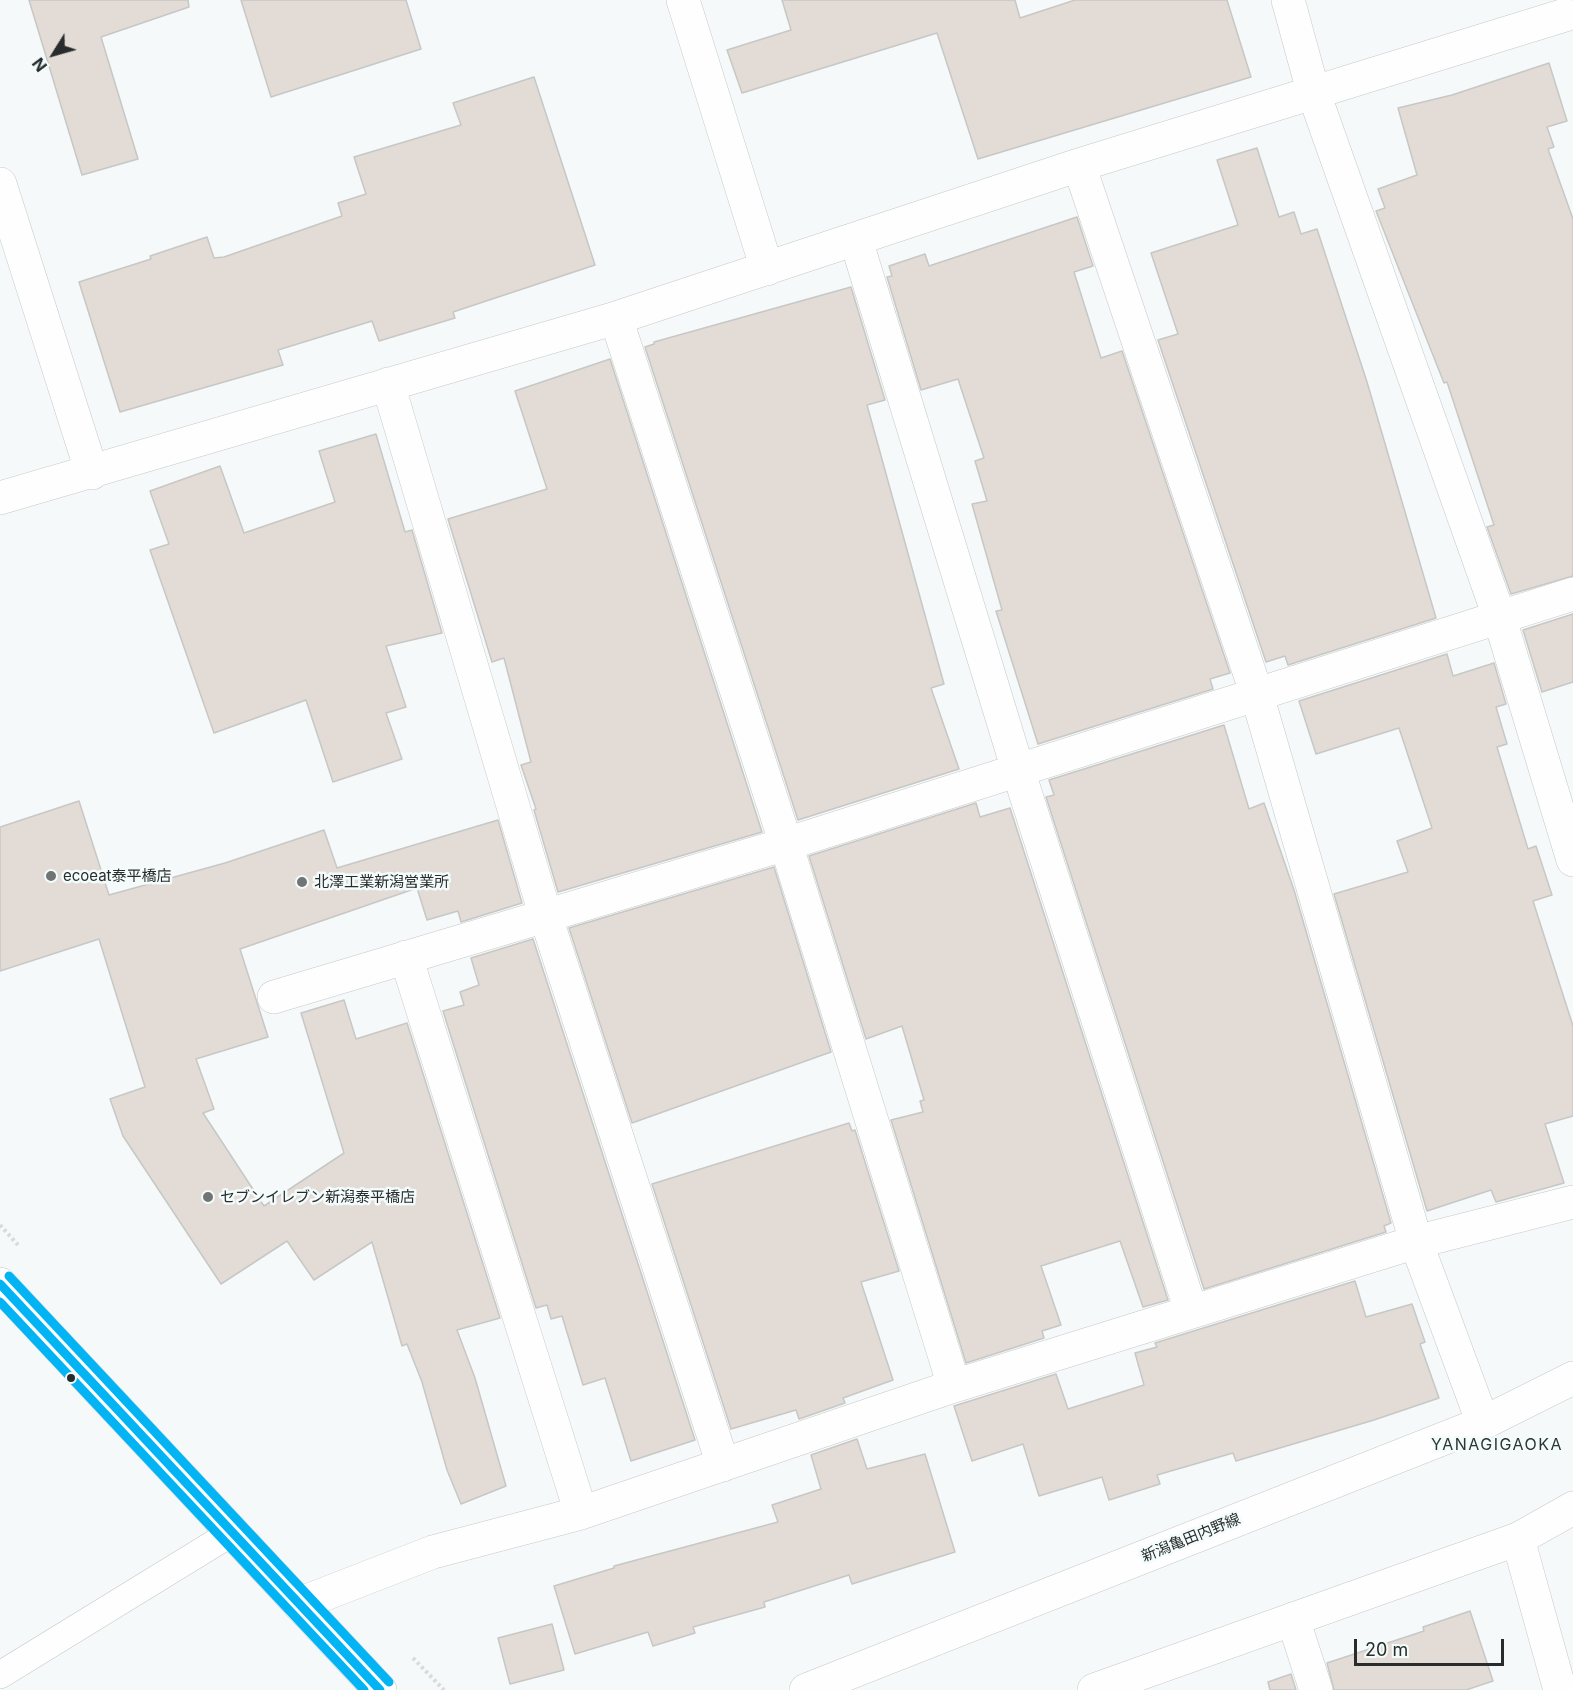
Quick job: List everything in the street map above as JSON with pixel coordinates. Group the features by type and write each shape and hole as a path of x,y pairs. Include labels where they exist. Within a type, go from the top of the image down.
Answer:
{"street":[{"path":"682,0 767,268"},
{"path":"1288,0 1313,91 1499,616 1573,860"},
{"path":"0,498 92,473 616,318 1079,165 1313,91 1566,19"},
{"path":"1079,165 1257,694 1416,1242 1483,1423"},
{"path":"0,184 92,473"},
{"path":"856,240 1018,771 1191,1311"},
{"path":"616,318 786,844 954,1386"},
{"path":"388,384 545,914 723,1464"},
{"path":"274,997 545,914 786,844 1573,594"},
{"path":"406,957 581,1513"},
{"path":"299,1604 433,1552 581,1513 954,1386 1191,1311 1416,1242 1573,1202"},
{"path":"0,1284 380,1690"},
{"name":"新潟亀田内野線","path":"806,1690 1483,1423 1573,1378"},
{"path":"1094,1690 1518,1539 1573,1508"},
{"path":"1518,1539 1560,1690"},
{"path":"1293,1619 1316,1690"}],"lane":[{"path":"0,1675 232,1532"}],"building":[{"path":"29,0 188,0 189,7 101,37 138,159 82,175"},
{"path":"241,0 406,0 421,49 271,97"},
{"path":"782,0 1015,0 1020,18 1075,0 1227,0 1251,77 978,159 937,33 742,93 727,50 791,30"},
{"path":"1549,63 1567,121 1547,127 1554,147 1548,149 1573,219 1573,576 1511,594 1487,527 1494,525 1447,382 1444,383 1376,211 1385,208 1378,189 1417,175 1398,108 1452,95"},
{"path":"534,77 595,265 453,312 455,318 379,341 372,321 278,350 283,365 120,412 79,282 151,259 150,256 207,237 214,258 224,257 342,216 338,203 366,194 354,157 461,125 453,103"},
{"path":"1257,148 1279,217 1294,212 1301,234 1317,229 1367,382 1436,618 1288,665 1285,656 1266,662 1158,340 1178,334 1151,253 1238,225 1217,160"},
{"path":"1077,217 1093,266 1074,272 1101,358 1122,351 1230,673 1210,679 1213,689 1038,744 996,611 1002,610 972,504 987,501 975,461 984,458 958,379 921,390 887,277 892,276 889,266 925,254 929,266"},
{"path":"851,287 885,400 867,405 944,684 931,688 959,769 798,820 645,347 654,342"},
{"path":"610,359 762,832 558,892 534,810 536,809 521,765 531,762 504,658 492,662 448,519 547,489 515,391"},
{"path":"376,434 405,532 412,530 442,633 386,646 406,707 386,713 402,759 333,782 306,700 214,733 150,550 169,544 150,491 220,466 244,533 335,502 319,451"},
{"path":"1573,614 1573,682 1542,692 1523,630"},
{"path":"1447,654 1453,676 1494,663 1506,704 1496,707 1507,744 1497,747 1528,849 1536,846 1552,895 1533,901 1573,1026 1573,1116 1545,1124 1564,1183 1496,1202 1491,1190 1427,1211 1334,894 1408,872 1397,841 1432,828 1399,728 1316,754 1299,701"},
{"path":"1224,725 1249,809 1264,803 1294,890 1391,1223 1384,1226 1386,1232 1204,1289 1046,797 1054,795 1049,780"},
{"path":"79,801 109,895 225,863 324,830 337,868 498,820 522,903 461,922 458,911 427,920 417,888 240,949 268,1037 196,1059 214,1109 203,1113 264,1206 344,1153 301,1013 344,1000 356,1039 407,1023 500,1318 457,1330 475,1378 506,1486 461,1504 447,1470 422,1382 407,1344 402,1346 372,1242 314,1280 287,1241 221,1284 123,1136 110,1099 145,1087 99,939 0,971 0,827"},
{"path":"976,803 980,817 1010,808 1168,1300 1143,1307 1120,1241 1041,1266 1061,1325 1042,1331 1044,1338 966,1363 891,1120 923,1112 920,1101 924,1100 902,1026 866,1039 809,856"},
{"path":"774,867 831,1052 632,1123 569,928"},
{"path":"533,939 695,1440 631,1461 605,1378 583,1385 562,1316 551,1319 547,1305 536,1308 443,1011 464,1005 460,992 479,985 471,958"},
{"path":"849,1123 852,1131 855,1130 899,1271 861,1282 893,1380 843,1398 845,1403 799,1419 796,1410 731,1429 652,1184"},
{"path":"1355,1281 1366,1317 1412,1304 1425,1342 1420,1344 1439,1398 1236,1461 1233,1453 1157,1475 1160,1484 1109,1500 1102,1477 1039,1496 1023,1444 972,1461 954,1406 1056,1374 1068,1409 1144,1385 1135,1353 1157,1347 1155,1343"},
{"path":"857,1439 867,1469 925,1454 955,1552 852,1584 849,1575 764,1602 765,1607 693,1627 695,1633 653,1646 648,1632 575,1654 554,1586 614,1568 614,1566 778,1522 772,1505 821,1489 811,1455"},
{"path":"1470,1611 1493,1681 1466,1690 1334,1690 1327,1663 1424,1631 1423,1627"},
{"path":"552,1624 564,1670 510,1684 498,1638"},
{"path":"1291,1674 1296,1690 1270,1690 1268,1682"}],"transit line":[{"path":"9,1276 389,1682"},
{"path":"0,1284 380,1690"},
{"path":"0,1302 364,1690"}],"place":[{"name":"ecoeat泰平橋店","path":"51,876"},
{"name":"北澤工業新潟営業所","path":"302,882"},
{"name":"セブンイレブン新潟泰平橋店","path":"208,1197"}],"district":[{"name":"YANAGIGAOKA","path":"1497,1445"}]}
